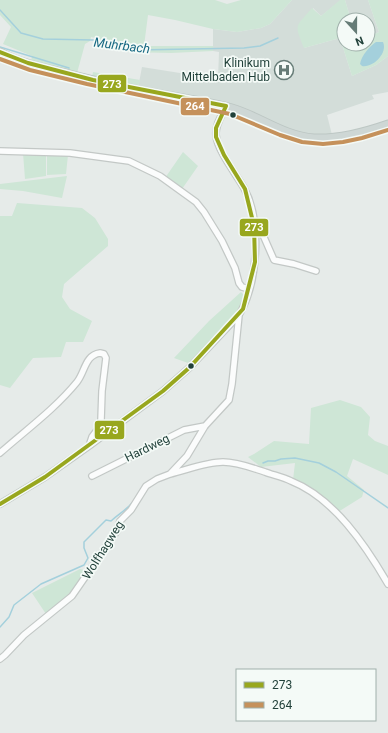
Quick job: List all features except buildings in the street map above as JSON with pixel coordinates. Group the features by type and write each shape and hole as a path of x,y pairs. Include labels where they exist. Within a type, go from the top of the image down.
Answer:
{"main road":[{"path":"3,53 40,67 92,80 226,106 242,111 299,136 314,138 332,137 355,133 388,124"}],"street":[{"path":"0,504 45,477 90,446 171,385 239,315 243,309 255,262 255,232 253,218 245,189 224,154 216,137 216,128 226,106"},
{"path":"0,150 70,154 129,160 160,176 196,202 222,241 235,268 239,283 242,287 249,289"},
{"path":"253,218 261,230 274,260 316,271"},
{"path":"255,232 261,230"},
{"name":"Wolfhagweg","path":"0,659 24,635 72,596 117,531 120,521 131,510 146,486 157,479 170,474 187,456 205,426 228,400 232,384 239,315"},
{"path":"0,453 53,408 80,378 87,361 91,356 100,353 106,358 102,391 101,420 98,429 92,437 90,446"},
{"name":"Hardweg","path":"92,476 184,430 205,426"},
{"path":"170,474 213,463 227,462 250,467 292,481 312,493 334,511 367,550 388,584"}],"shaded area":[{"name":"Klinikum Mittelbaden Hub","path":"292,0 342,0 321,16 313,8 304,48 336,39 336,52 344,52 352,76 376,65 388,56 388,92 372,95 374,99 327,115 332,135 305,134 286,129 242,109 138,88 142,67 218,79 219,52 213,51 213,29 237,32 261,28 270,24"},
{"path":"345,0 368,0 372,12 349,12"},
{"path":"376,23 379,32 376,33"}],"green space":[{"path":"0,0 215,0 227,4 241,0 292,0 270,24 261,28 237,32 213,29 148,15 144,46 213,46 213,51 171,53 127,52 99,44 100,39 91,37 90,41 85,44 77,73 31,62 32,56 3,44 11,27 0,15"},
{"path":"340,0 345,0 349,12 336,12 336,39 304,48 298,30 299,23 312,8 321,16"},
{"path":"368,0 388,0 388,56 376,65 352,76 344,52 376,52 376,33 379,32 376,23 376,12 372,12"},
{"path":"93,72 140,80 138,88 92,77"},
{"path":"183,152 198,166 182,189 165,178"},
{"path":"23,153 46,153 46,176 25,179"},
{"path":"47,154 68,155 66,174 47,175"},
{"path":"67,176 62,198 23,191 0,189 0,184"},
{"path":"17,203 82,208 95,218 108,239 108,246 64,284 62,297 70,309 92,321 83,342 66,342 61,357 33,358 10,388 0,385 0,216 12,216"},
{"path":"241,292 244,295 236,315 188,363 174,358 209,321"},
{"path":"340,400 361,407 370,417 368,435 375,441 388,446 388,475 353,459 347,476 364,490 362,497 338,512 293,480 295,463 261,467 248,457 274,441 309,444 311,408"},
{"path":"80,569 88,571 65,601 46,614 32,593"}],"water":[{"path":"376,42 383,42 384,46 381,55 371,65 362,66 360,64 366,52 376,52"}],"waterway":[{"name":"Muhrbach","path":"0,10 21,33 43,39 93,40 118,47 137,50 244,48 260,46 278,38"},
{"path":"0,47 69,68"},
{"path":"263,463 268,461 295,458 319,463 336,472 388,508"},
{"path":"0,627 9,617 14,605 41,584 84,565 88,558 84,548 84,542 106,520 111,521 133,502"}],"transit line":[{"name":"273","path":"0,52 28,63 93,80 226,106"},
{"name":"264","path":"0,59 30,70 87,84 230,114 280,135 302,142 323,144 343,142 388,130"},
{"name":"273","path":"0,504 45,477 163,391 189,368 243,309 255,262 254,226 245,189 224,155 216,137 216,128 226,106"}],"place":[{"name":"Klinikum Mittelbaden Hub","path":"284,70"}]}
